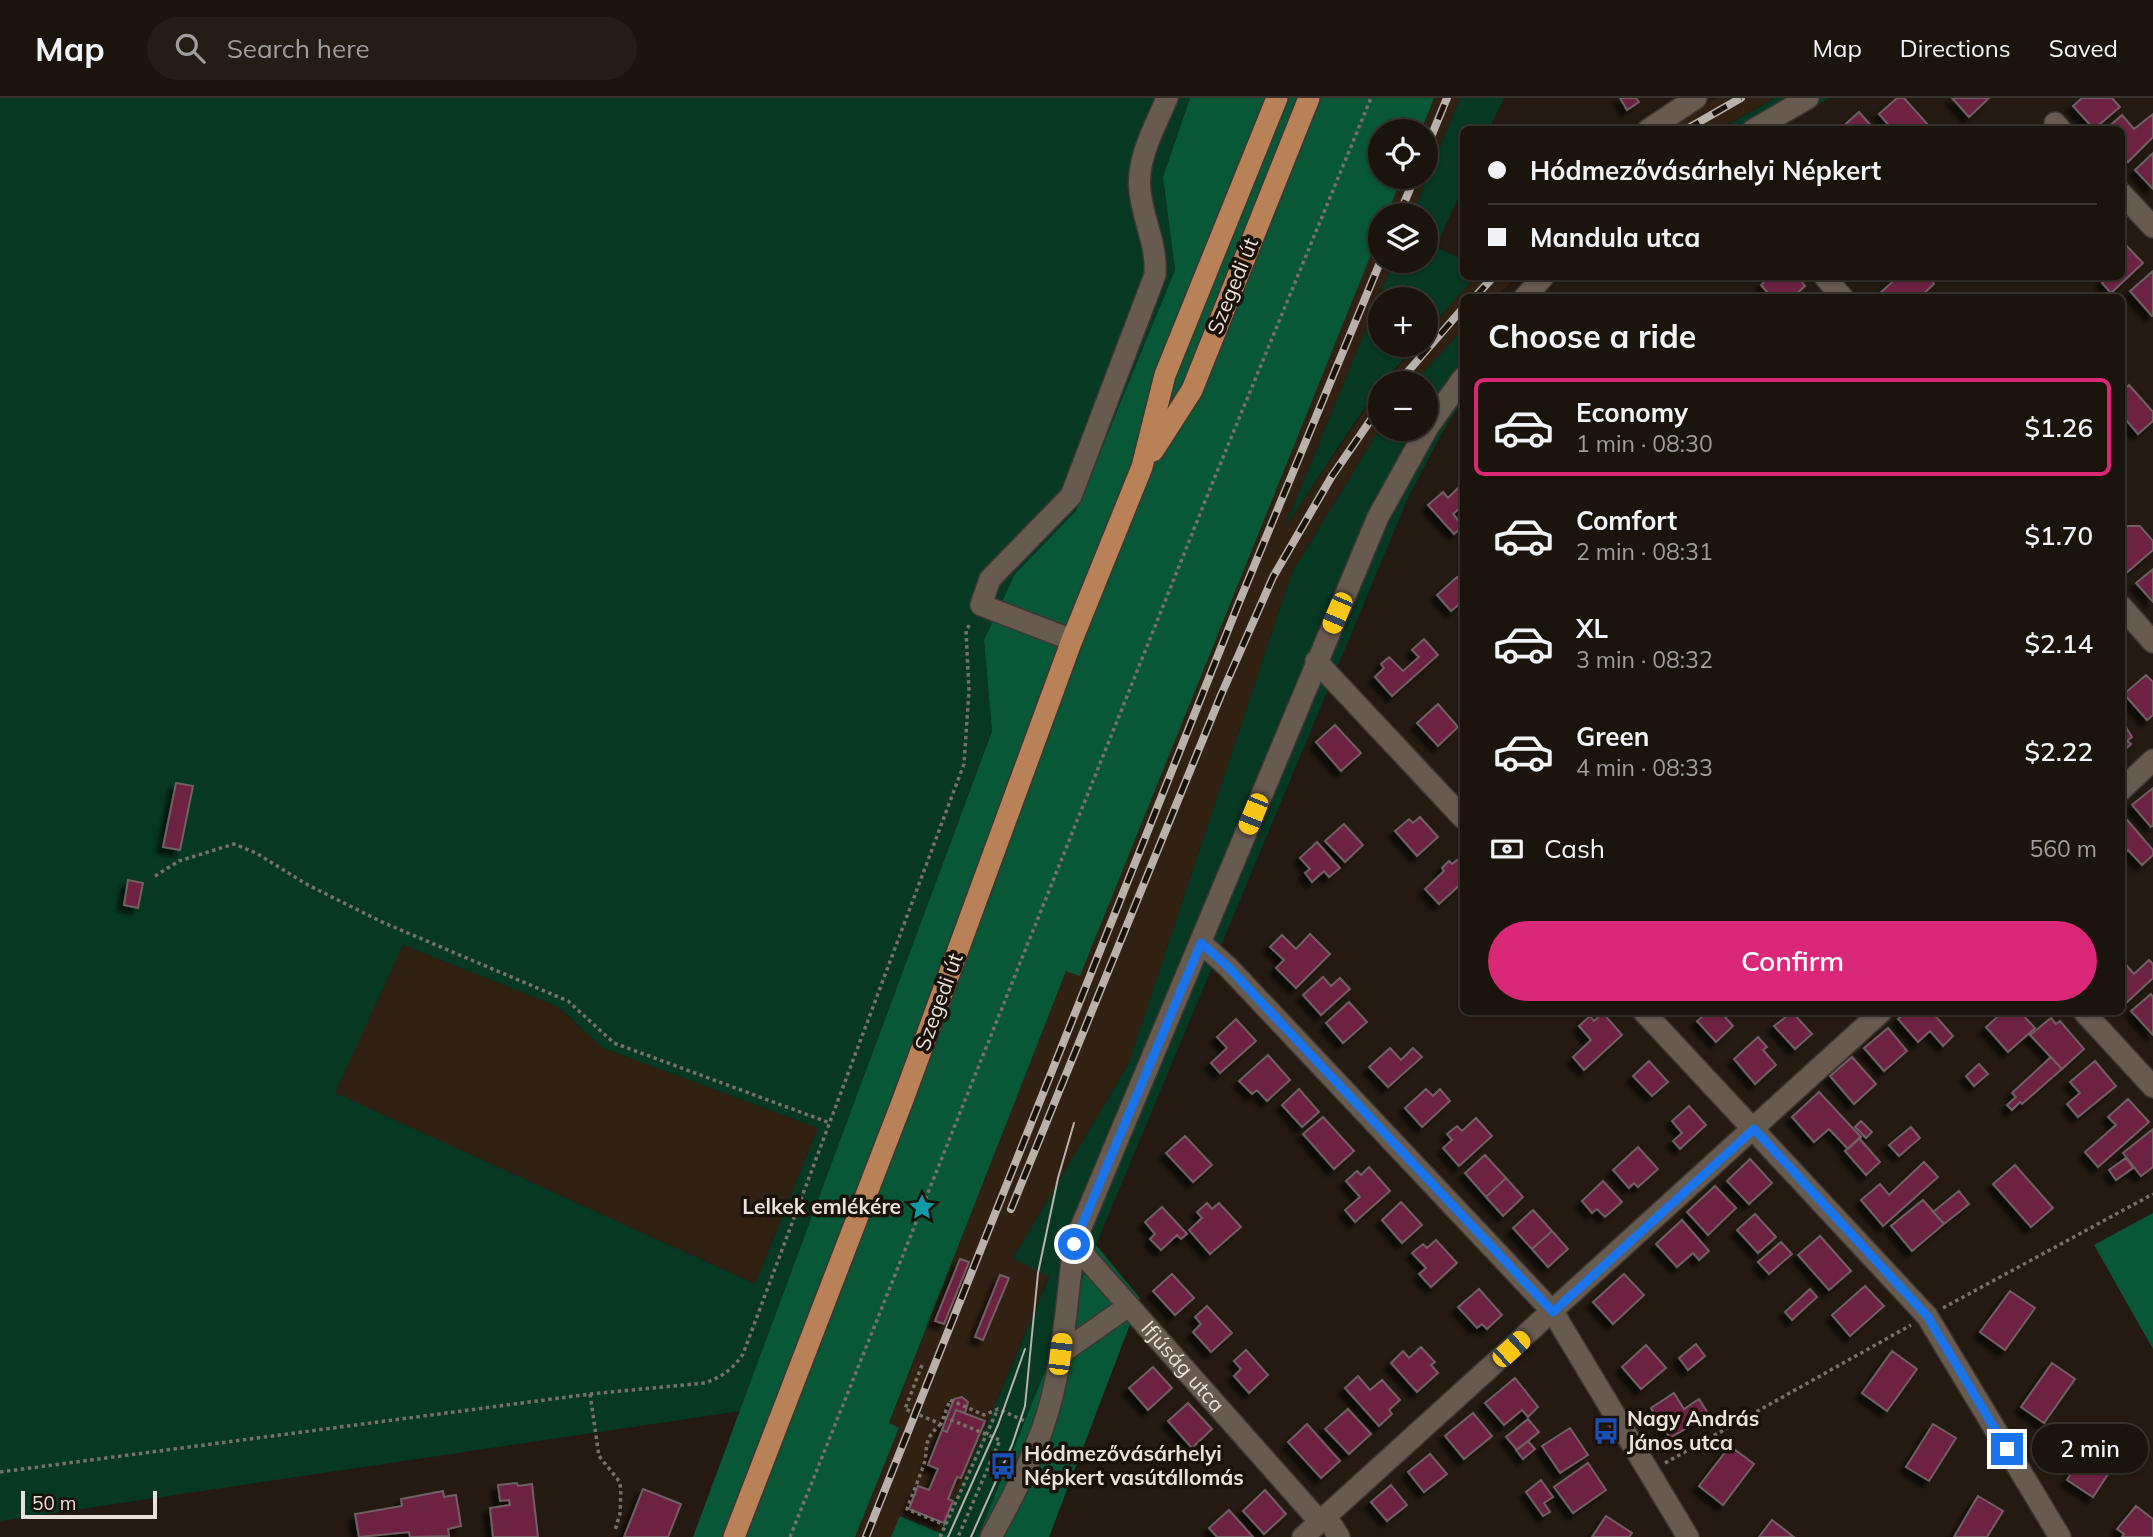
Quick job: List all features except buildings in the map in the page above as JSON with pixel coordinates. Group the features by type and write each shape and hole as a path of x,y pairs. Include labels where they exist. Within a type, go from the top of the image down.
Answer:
{"main road":[{"name":"Szegedi út","path":"734,1537 899,1109 1072,640 1142,467 1165,374 1277,98"},
{"name":"Szegedi út","path":"1142,467 1192,390 1309,98"}],"street":[{"path":"1072,640 981,605 990,579 1071,496 1155,275 1156,253 1140,191 1141,169 1167,98"},
{"path":"1654,126 1696,98"},
{"path":"1760,126 1808,98"},
{"path":"2125,197 2153,227"},
{"path":"1528,294 1540,280"},
{"path":"1827,280 1840,294"},
{"path":"990,1537 1020,1484 1042,1429 1060,1354 1074,1244 1378,517 1427,427 1460,382"},
{"path":"2125,610 2153,642"},
{"path":"1316,661 1460,815"},
{"path":"2125,786 2153,760"},
{"path":"1201,943 1228,967 1553,1312 1688,1537"},
{"path":"1647,1015 1927,1316 2060,1537"},
{"path":"1303,1537 1878,1015"},
{"path":"2087,1015 2153,1087"},
{"name":"Ifjúság utca","path":"1074,1244 1127,1307 1339,1537"},
{"path":"1060,1354 1127,1307"}],"path":[{"path":"790,1537 1189,540 1371,98"},
{"path":"0,1472 590,1394 705,1383 723,1377 743,1354 964,764 969,691 966,631 981,605"},
{"path":"155,876 179,860 234,844 256,853 308,885 382,922 568,1001 614,1043 830,1123"},
{"path":"1650,1472 1927,1316 2153,1194"},
{"path":"922,1365 905,1409 941,1423"},
{"path":"590,1394 599,1456 619,1481 621,1489 620,1514 615,1530"},
{"path":"945,1525 907,1509 925,1463 923,1453 932,1432 941,1423 950,1400 984,1415 998,1409 1042,1429"},
{"path":"940,1537 998,1409"},
{"path":"933,1421 937,1412"},
{"path":"944,1417 1000,1440 958,1537"}],"shaded area":[{"path":"1434,98 1460,98 1438,152 1438,119 1426,119"},
{"path":"1717,98 1775,98 1724,126 1672,126"},
{"path":"1397,189 1423,189 1417,203 1392,203"},
{"path":"1368,262 1368,273 1389,273 1383,287 1368,287 1368,325 1286,525 1368,406 1368,441 1372,441 1292,572 1128,1065 1014,1257 1049,1276 941,1533 900,1516 891,1537 855,1537 899,1429 889,1424 1066,970 1080,975"},
{"path":"1472,280 1514,280 1498,294 1460,294"},
{"path":"1460,294 1460,332 1438,357 1438,319"},
{"path":"1407,357 1438,357 1425,371 1394,371"},
{"path":"403,945 557,1006 603,1048 818,1128 755,1284 334,1093"}],"green space":[{"path":"0,98 1190,98 1163,177 1175,270 1076,511 1015,574 984,640 992,730 741,1411 0,1521","holes":["403,945 557,1006 603,1048 818,1128 755,1284 335,1093"]},
{"path":"1190,98 1434,98 1426,119 1368,119 1368,189 1397,189 1392,203 1368,203 1368,262 1080,976 1066,971 889,1423 899,1428 855,1537 693,1537 992,731 984,640 1015,574 1076,511 1175,270 1163,177"},
{"path":"1460,98 1504,98 1490,126 1460,126 1460,194 1438,243 1438,203 1417,203 1423,189 1438,189 1438,152"},
{"path":"1775,98 1830,98 1779,126 1726,126"},
{"path":"1438,248 1460,258 1460,280 1472,280 1438,319 1438,287 1383,287 1389,273 1438,273"},
{"path":"1368,324 1368,357 1406,357 1392,371 1368,371 1368,403 1284,529"},
{"path":"1460,332 1460,405 1438,441 1438,371 1425,371"},
{"path":"1372,441 1438,441 1408,498 1096,1245 978,1537 950,1537 941,1533 1049,1277 1013,1258 1128,1065 1292,572"},
{"path":"2153,1213 2153,1349 2094,1245"},
{"path":"1096,1245 1140,1298 1049,1537 978,1537"},
{"path":"900,1516 950,1537 891,1537"}],"tram line":[{"path":"971,1537 1012,1445 1025,1406 1038,1273 1058,1178 1074,1123"},
{"path":"948,1537 998,1425 1025,1349"}],"railway":[{"path":"1438,120 1447,98"},
{"path":"1692,126 1741,98"},
{"path":"1404,203 1410,189"},
{"path":"866,1537 1240,600 1376,273"},
{"path":"1478,294 1490,280"},
{"path":"1408,371 1460,311"},
{"path":"1011,1209 1221,695 1273,577 1332,476 1368,424"}],"place":[{"name":"Lelkek emlékére","path":"922,1207"},
{"name":"Nagy András János utca","path":"1606,1431"},
{"name":"Hódmezővásárhelyi Népkert vasútállomás","path":"1003,1466"}],"route":[{"path":"1074,1244 1201,943 1228,967 1553,1312 1754,1129 1927,1316 2007,1449"}]}
